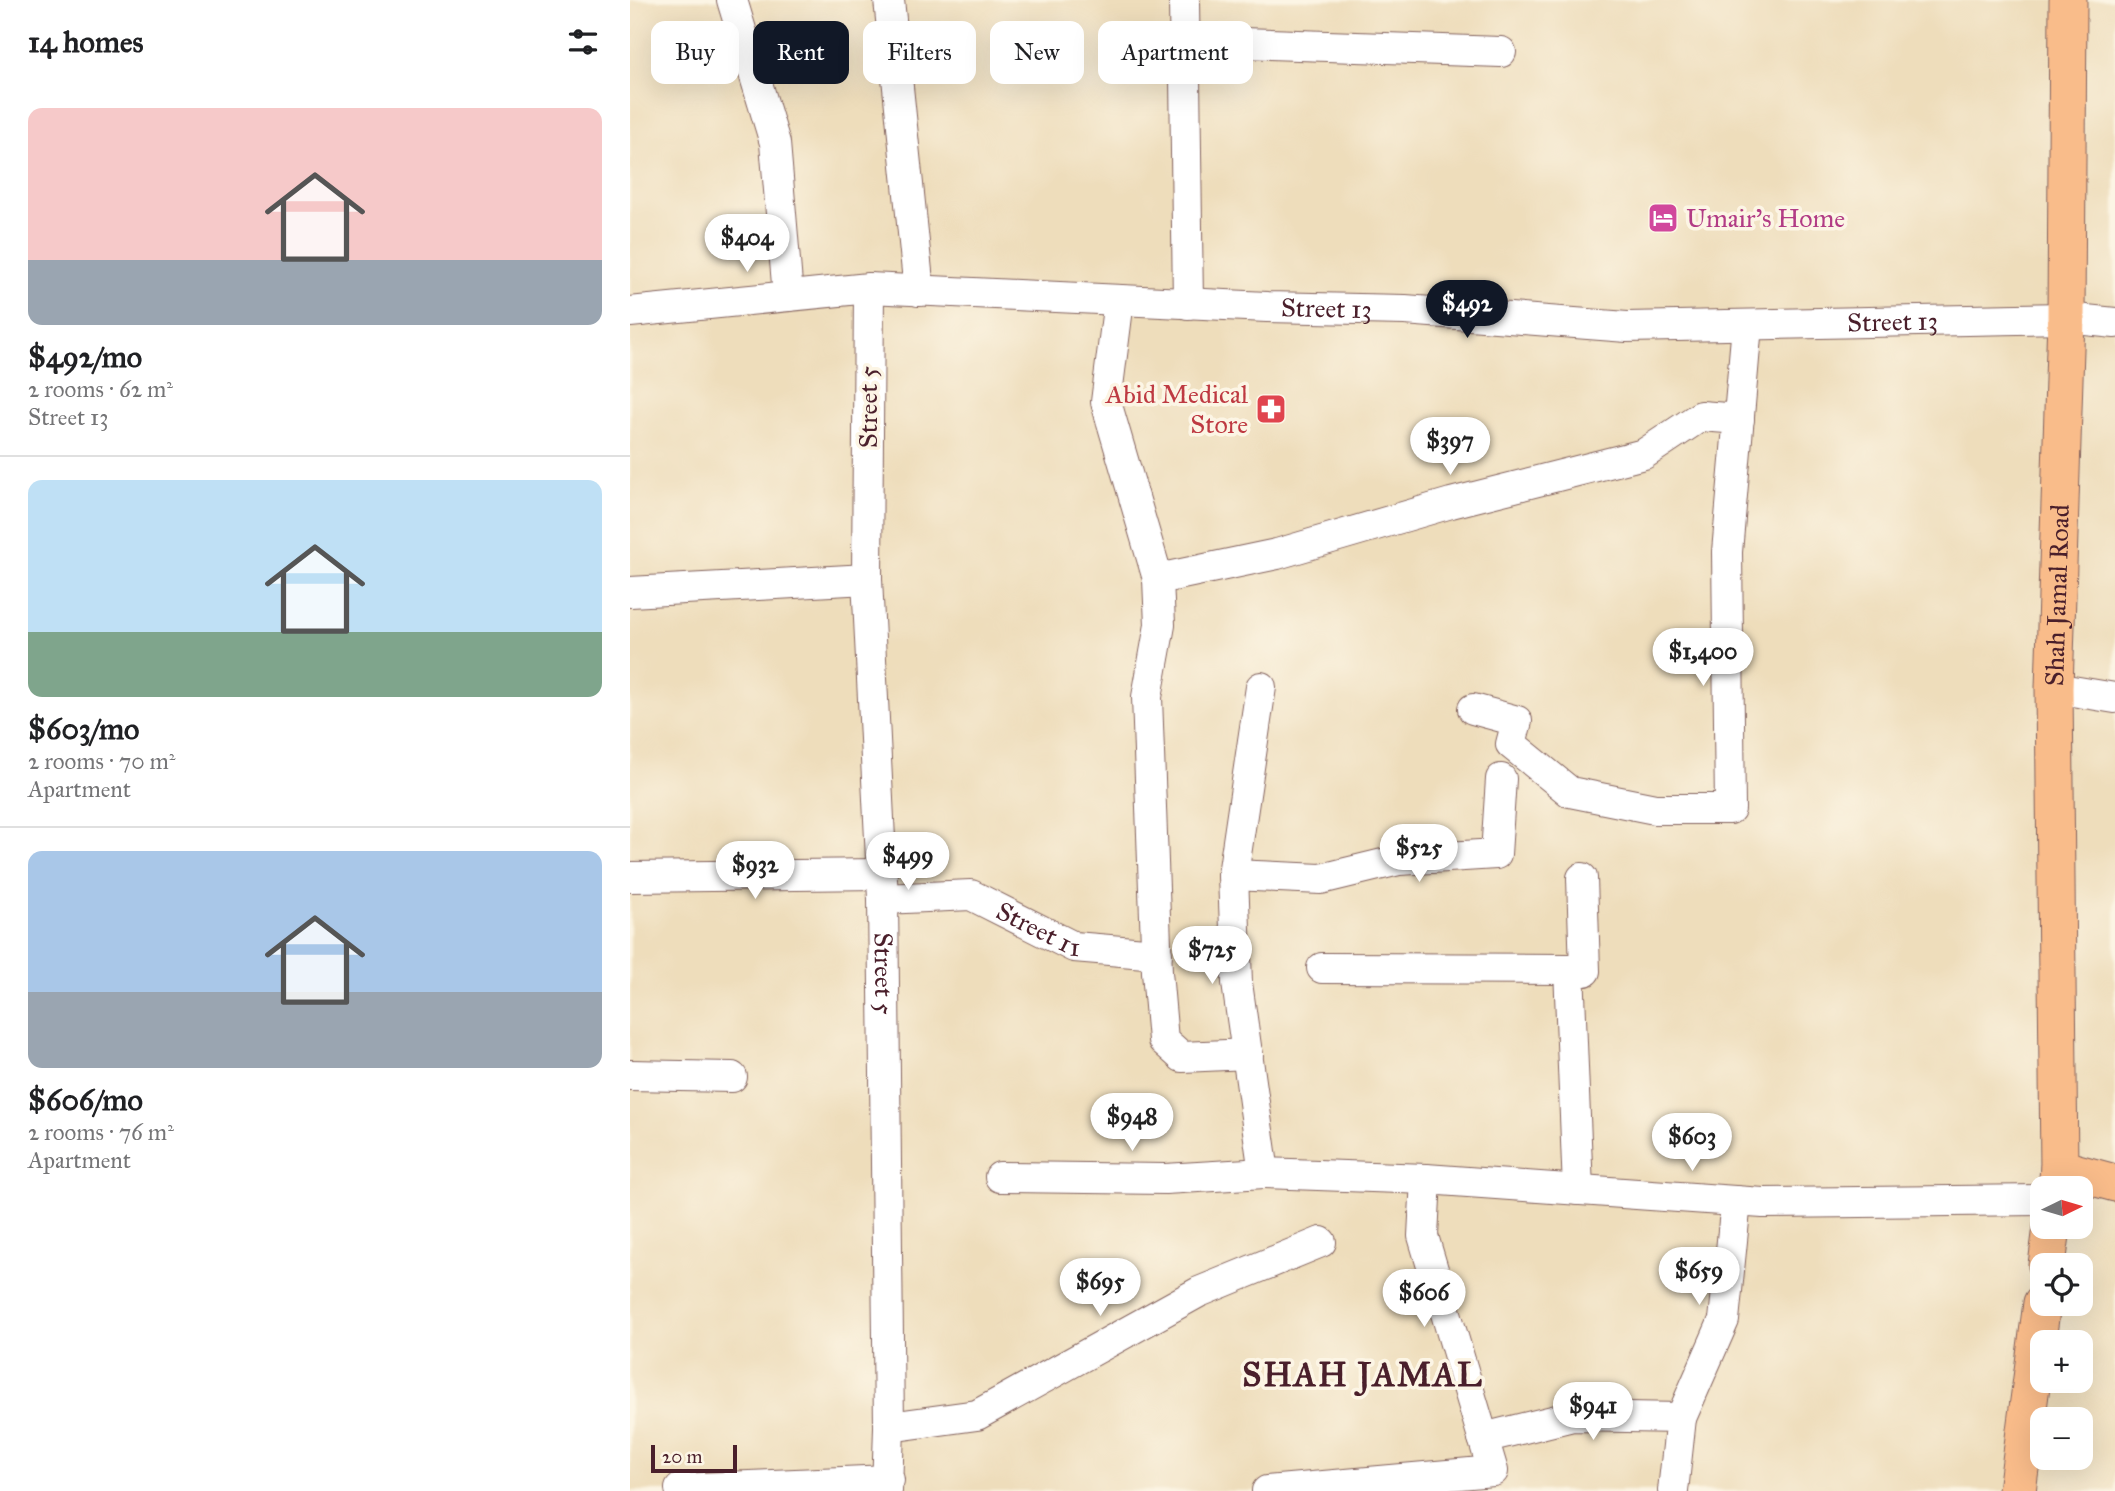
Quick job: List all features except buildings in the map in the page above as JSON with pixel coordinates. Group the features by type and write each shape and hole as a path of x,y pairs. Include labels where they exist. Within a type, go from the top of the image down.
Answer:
{"main road":[{"name":"Shah Jamal Road","path":"2058,1176 2054,688 2066,318 2068,0"},
{"path":"2093,1181 2115,1183"},
{"path":"2017,1491 2040,1316"}],"street":[{"path":"732,0 775,143 788,296"},
{"path":"889,0 919,291"},
{"path":"1184,0 1184,21"},
{"path":"1253,43 1501,52"},
{"path":"1185,84 1188,304"},
{"name":"Street 13","path":"630,312 869,288 1188,304 1405,310 1627,327 2066,318 2115,323"},
{"name":"Street 5","path":"869,288 867,579 882,886 888,1486"},
{"path":"1119,300 1106,402 1158,579 1160,625 1147,696 1163,1040 1182,1057 1248,1054"},
{"path":"1473,709 1517,721 1511,744 1570,792 1655,809 1730,809 1727,552 1746,325"},
{"path":"1158,579 1277,554 1451,503 1644,454 1702,416 1738,419"},
{"path":"630,592 867,579"},
{"path":"1261,687 1233,875 1237,984 1264,1174"},
{"path":"2054,688 2115,698"},
{"path":"1233,875 1321,879 1399,859 1496,854 1501,779"},
{"name":"Street 11","path":"630,877 882,886 971,895 1074,947 1157,954"},
{"path":"1322,968 1585,971 1582,878"},
{"path":"1569,969 1578,1190"},
{"path":"630,1075 732,1077"},
{"path":"1000,1177 1164,1179 1264,1174 1426,1179 1763,1203 2030,1200"},
{"path":"1267,1491 1493,1471 1423,1236 1426,1179"},
{"path":"1673,1491 1681,1418 1724,1320 1736,1201"},
{"path":"889,1427 977,1415 1199,1292 1321,1242"},
{"path":"1483,1438 1573,1416 1681,1418"},
{"path":"680,1489 888,1486"}],"place":[{"name":"Umair's Home","path":"1663,218"},
{"name":"Abid Medical Store","path":"1271,409"}],"district":[{"name":"SHAH JAMAL","path":"1363,1374"}]}
